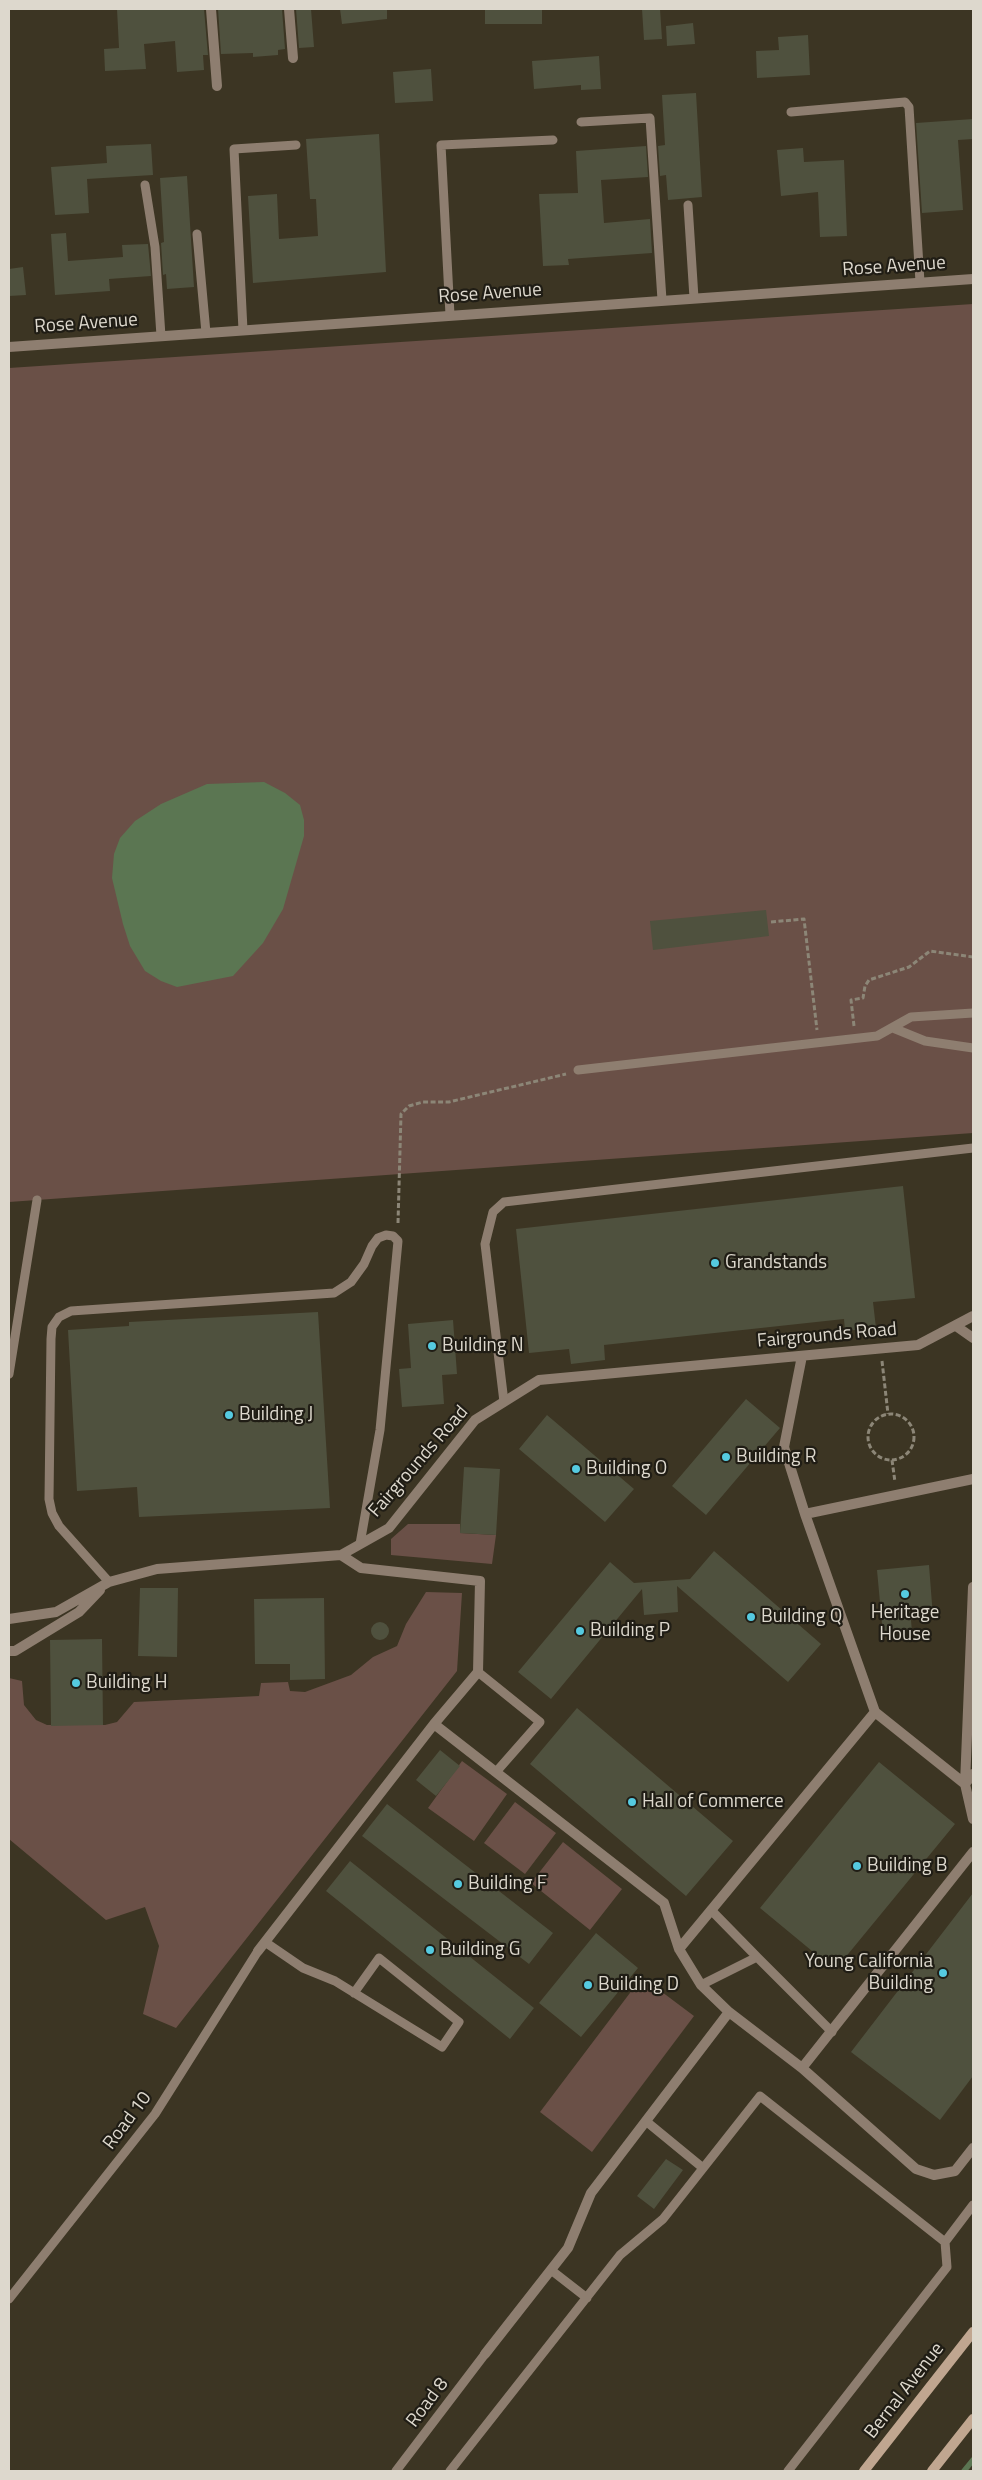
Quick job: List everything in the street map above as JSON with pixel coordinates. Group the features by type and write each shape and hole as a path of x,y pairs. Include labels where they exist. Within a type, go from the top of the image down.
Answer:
{"main road":[{"name":"Bernal Avenue","path":"864,2471 973,2332"},
{"path":"932,2471 973,2419"}],"street":[{"path":"211,9 217,86"},
{"path":"289,9 293,58"},
{"name":"Rose Avenue","path":"9,347 973,279"},
{"name":"Fairgrounds Road","path":"9,1619 56,1612 109,1582 158,1569 341,1555 389,1528 475,1420 539,1380 918,1345 973,1316"},
{"path":"956,1326 973,1338"},
{"path":"802,1356 784,1447 805,1514 875,1712 965,1784"},
{"path":"805,1514 973,1479"},
{"path":"258,1951 434,1724 478,1672 480,1581 361,1568 341,1555"},
{"path":"9,1651 15,1651 79,1612 109,1582"},
{"path":"973,1587 965,1784 973,1819"},
{"path":"679,1949 875,1712"},
{"path":"434,1724 664,1903 679,1949 701,1985 729,2012 802,2068 916,2169 934,2175 955,2171 973,2150"},
{"path":"965,1784 973,1774"},
{"path":"802,2068 973,1852"},
{"path":"486,2354 568,2248 592,2193 729,2012"}],"lane":[{"path":"791,112 905,102 909,107 920,282"},
{"path":"581,122 650,118 662,300"},
{"path":"450,315 442,145 553,140"},
{"path":"243,330 234,149 296,145"},
{"path":"144,185 155,248 161,336"},
{"path":"688,205 694,298"},
{"path":"197,234 206,332"},
{"path":"578,1070 877,1036 911,1017 973,1013"},
{"path":"892,1028 925,1041 973,1048"},
{"path":"504,1402 485,1244 493,1212 504,1202 973,1148"},
{"path":"9,1374 37,1200"},
{"path":"109,1582 59,1526 52,1513 49,1500 51,1339 52,1327 59,1317 72,1311 334,1293 351,1282 378,1238 386,1235 393,1236 398,1241 380,1430 360,1544"},
{"path":"478,1672 540,1722 496,1772"},
{"path":"711,1910 832,2032"},
{"path":"265,1942 303,1968 335,1981 442,2047 459,2022 379,1958 354,1992"},
{"name":"Road 10","path":"9,2299 155,2114 258,1951"},
{"path":"701,1985 757,1957"},
{"path":"450,2471 620,2255 663,2220 760,2096 945,2242"},
{"path":"647,2122 703,2168"},
{"path":"788,2471 947,2267 945,2242 973,2205"},
{"path":"551,2270 587,2298"},
{"name":"Road 8","path":"396,2471 486,2354"}],"path":[{"path":"771,922 804,918 819,1043"},
{"path":"855,1039 851,1000 863,998 864,986 869,980 909,967 930,951 973,957"},
{"path":"398,1241 401,1114 409,1106 423,1102 449,1102 578,1070"},
{"path":"881,1348 888,1414"},
{"path":"888,1414 898,1414 906,1418 913,1428 914,1437 913,1445 906,1455 892,1460 881,1458 875,1454 870,1448 867,1434 876,1419 888,1414"},
{"path":"892,1460 897,1495"}],"shaded area":[{"path":"973,304 973,1133 9,1202 9,368"},
{"path":"264,782 285,793 300,805 304,820 304,836 283,909 263,943 233,976 177,987 161,981 145,971 130,946 123,924 112,878 114,854 120,838 135,821 161,804 207,784"},
{"path":"408,1524 460,1524 460,1533 496,1535 492,1564 391,1555 391,1539"},
{"path":"426,1592 462,1593 457,1671 176,2028 143,2014 159,1946 145,1907 106,1920 9,1839 9,1678 22,1681 24,1705 36,1720 47,1725 105,1725 117,1722 134,1702 259,1696 261,1683 288,1682 290,1691 305,1692 351,1675 373,1657 397,1646 406,1624"},
{"path":"462,1761 507,1794 474,1841 428,1808"},
{"path":"515,1802 556,1833 525,1874 484,1843"},
{"path":"563,1842 622,1889 590,1930 531,1883"},
{"path":"642,1977 694,2016 592,2152 540,2112"}],"building":[{"path":"117,9 204,9 208,55 203,55 204,70 177,72 175,41 144,44 146,69 105,71 104,49 119,48"},
{"path":"218,9 282,9 285,49 278,50 278,55 253,57 253,53 221,54"},
{"path":"296,9 311,9 314,47 299,48"},
{"path":"340,9 387,9 387,19 342,24"},
{"path":"485,9 542,9 542,24 485,24"},
{"path":"642,9 660,9 662,39 644,40"},
{"path":"693,23 695,44 667,46 666,26"},
{"path":"808,35 810,75 757,78 756,51 779,50 778,37"},
{"path":"599,56 601,89 581,90 581,85 534,89 532,61"},
{"path":"431,69 433,101 395,103 393,72"},
{"path":"696,93 702,197 668,200 666,175 660,176 658,146 665,145 662,95"},
{"path":"973,119 973,139 958,140 963,210 922,213 916,123"},
{"path":"379,134 386,272 253,283 248,196 277,194 279,239 318,236 316,199 310,199 306,139"},
{"path":"151,144 153,175 87,179 89,213 55,215 51,167 107,163 106,146"},
{"path":"646,146 648,177 601,180 604,223 650,219 652,253 568,259 569,265 543,266 539,194 578,193 576,151"},
{"path":"803,148 804,162 844,160 847,236 820,237 818,192 781,196 777,150"},
{"path":"187,176 194,287 167,289 166,274 163,275 161,243 164,242 160,178"},
{"path":"66,233 68,261 123,257 122,245 148,244 151,276 109,279 110,291 55,295 51,234"},
{"path":"23,267 26,295 9,296 9,269"},
{"path":"766,910 769,936 653,950 650,921"},
{"name":"Grandstands","path":"903,1186 915,1298 873,1302 876,1328 845,1331 844,1319 604,1345 605,1360 571,1364 569,1349 529,1353 516,1229"},
{"name":"Building J","path":"318,1312 330,1508 139,1517 137,1487 77,1491 68,1330 129,1326 129,1322"},
{"name":"Building N","path":"453,1320 457,1374 442,1375 444,1404 402,1407 399,1369 411,1368 408,1324"},
{"name":"Building R","path":"746,1399 780,1428 706,1515 672,1486"},
{"name":"Building O","path":"547,1415 634,1489 605,1522 519,1449"},
{"path":"464,1467 500,1469 496,1535 460,1533"},
{"path":"714,1551 821,1644 788,1682 677,1586 678,1612 644,1615 642,1589 551,1699 518,1672 610,1562 634,1583 690,1579"},
{"name":"Heritage House","path":"929,1565 933,1617 911,1620 912,1632 883,1635 877,1570"},
{"path":"140,1588 178,1588 177,1657 138,1656"},
{"path":"324,1598 325,1679 290,1680 290,1664 255,1664 254,1599"},
{"path":"376,1622 384,1622 389,1627 387,1638 376,1640 371,1635 371,1627"},
{"name":"Building H","path":"102,1639 103,1725 51,1726 50,1640"},
{"name":"Hall of Commerce","path":"577,1708 733,1841 686,1896 530,1764"},
{"path":"440,1750 460,1766 436,1796 416,1780"},
{"name":"Building B","path":"879,1762 955,1824 835,1970 760,1908"},
{"name":"Building F","path":"387,1804 553,1933 529,1964 362,1836"},
{"name":"Building G","path":"350,1861 534,2008 510,2039 326,1891"},
{"name":"Young California Building","path":"973,1893 973,2076 940,2120 851,2052"},
{"name":"Building D","path":"596,1933 638,1968 581,2037 539,2003"},
{"path":"666,2159 683,2170 654,2209 637,2196"}],"waterway":[{"path":"964,2471 973,2460"}],"place":[{"name":"Grandstands","path":"715,1263"},
{"name":"Building N","path":"432,1346"},
{"name":"Building J","path":"229,1415"},
{"name":"Building R","path":"726,1457"},
{"name":"Building O","path":"576,1469"},
{"name":"Heritage House","path":"905,1594"},
{"name":"Building Q","path":"751,1617"},
{"name":"Building P","path":"580,1631"},
{"name":"Building H","path":"76,1683"},
{"name":"Hall of Commerce","path":"632,1802"},
{"name":"Building B","path":"857,1866"},
{"name":"Building F","path":"458,1884"},
{"name":"Building G","path":"430,1950"},
{"name":"Young California Building","path":"943,1973"},
{"name":"Building D","path":"588,1985"}]}
